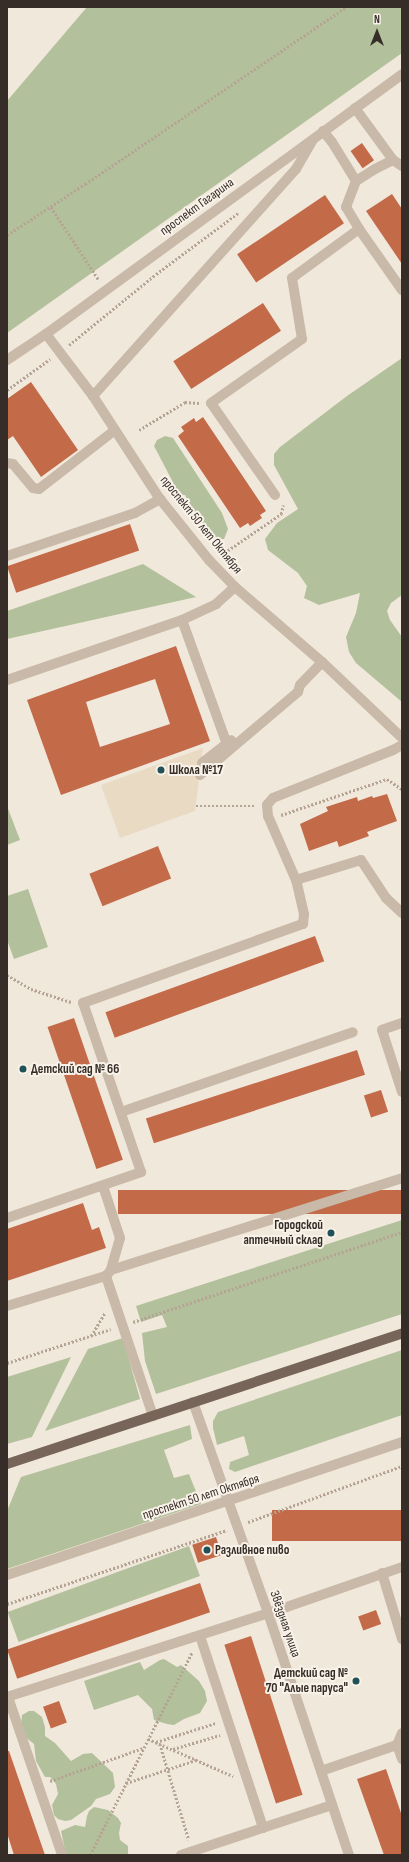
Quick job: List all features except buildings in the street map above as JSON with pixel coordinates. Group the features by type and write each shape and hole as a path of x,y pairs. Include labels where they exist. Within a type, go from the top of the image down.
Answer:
{"main road":[{"path":"7,1464 402,1333"}],"street":[{"name":"проспект Гагарина","path":"7,360 46,334 402,74"},
{"path":"355,108 393,160 402,166"},
{"path":"323,131 332,142 356,182"},
{"path":"93,396 296,169 314,138"},
{"path":"393,160 374,169 356,182 346,208 402,290"},
{"path":"275,495 211,403 302,339 292,278 359,229"},
{"name":"проспект 50 лет Октября","path":"46,334 93,396 160,499 209,560 235,587 322,662 402,738"},
{"path":"7,463 13,464 33,488 39,489 115,430"},
{"path":"7,556 135,513 160,499"},
{"path":"7,680 182,620 216,604 235,587"},
{"path":"182,620 228,746"},
{"path":"200,775 228,746 292,689 300,685 322,662"},
{"path":"7,1218 141,1172 83,1003 303,924 304,914 296,880 268,816 267,805 273,798 393,750 402,745"},
{"path":"202,762 228,746"},
{"path":"296,880 361,860 386,898 402,912"},
{"path":"402,1024 382,1030 402,1092"},
{"path":"121,1112 353,1032"},
{"path":"7,1306 402,1178"},
{"path":"102,1186 120,1238 109,1273 114,1299 153,1416"},
{"name":"Звёздная улица","path":"193,1402 227,1502 268,1613 348,1855"},
{"name":"проспект 50 лет Октября","path":"7,1575 402,1442"},
{"path":"62,1855 8,1697 200,1636 402,1567"},
{"path":"382,1573 401,1633"},
{"path":"200,1636 263,1828"},
{"path":"402,1733 397,1745 402,1759"},
{"path":"321,1771 397,1745"},
{"path":"180,1855 332,1805"}],"path":[{"path":"7,235 51,207 346,7"},
{"path":"51,207 106,290"},
{"path":"7,390 60,352 156,274 239,212"},
{"path":"140,430 185,402 211,403"},
{"path":"209,560 226,553 281,514 283,505 275,495"},
{"path":"196,806 267,805 280,815 387,780 402,790"},
{"path":"7,975 31,989 49,996 74,1003 83,1003"},
{"path":"7,1364 402,1232"},
{"path":"91,1336 114,1299"},
{"path":"7,1604 237,1526 402,1466"},
{"path":"90,1855 200,1636"},
{"path":"156,1742 228,1719"},
{"path":"172,1749 232,1732"},
{"path":"148,1739 248,1782"},
{"path":"160,1744 193,1851"},
{"path":"38,1785 144,1748"},
{"path":"126,1784 196,1760"}],"green space":[{"path":"87,7 402,7 402,53 7,333 7,101"},
{"path":"402,358 402,595 391,603 387,611 390,620 402,637 402,702 356,663 349,652 346,637 356,613 360,593 319,605 304,598 307,586 298,573 268,550 265,539 277,523 298,509 274,465 274,454 280,447 347,396"},
{"path":"165,436 173,438 222,513 228,529 224,539 219,539 207,531 192,509 185,495 180,495 154,446 157,440"},
{"path":"143,564 196,597 7,639 7,611"},
{"path":"7,806 20,840 7,845"},
{"path":"28,889 48,947 14,959 7,940 7,896"},
{"path":"402,1220 402,1314 156,1394 145,1361 142,1333 167,1327 162,1315 141,1322 136,1306"},
{"path":"123,1338 140,1399 45,1431 88,1349"},
{"path":"402,1350 402,1415 235,1472 229,1469 230,1462 249,1455 244,1436 217,1445 213,1421 218,1412"},
{"path":"71,1357 32,1437 7,1444 7,1377"},
{"path":"190,1425 192,1439 164,1450 174,1478 189,1474 201,1504 7,1569 7,1511 21,1477"},
{"path":"189,1546 200,1576 19,1642 8,1612"},
{"path":"164,1659 177,1667 181,1665 199,1681 205,1691 207,1701 200,1713 184,1719 174,1725 167,1724 154,1720 152,1709 138,1695 94,1710 84,1681 140,1662 144,1670"},
{"path":"29,1711 34,1711 42,1717 45,1727 45,1736 55,1743 71,1761 83,1754 92,1753 113,1773 115,1787 110,1794 96,1799 91,1806 71,1820 65,1821 58,1819 54,1815 52,1805 58,1794 56,1784 50,1777 45,1777 36,1761 34,1744 24,1736 21,1727 22,1715"},
{"path":"94,1807 108,1810 118,1818 121,1823 119,1833 120,1840 128,1846 128,1855 66,1855 61,1831 75,1825 85,1827 89,1811"}],"shaded area":[{"path":"203,748 195,811 120,838 101,785"}],"place":[{"name":"Школа №17","path":"161,770"},
{"name":"Детский сад № 66","path":"23,1069"},
{"name":"Городской аптечный склад","path":"331,1233"},
{"name":"Разливное пиво","path":"207,1550"},
{"name":"Детский сад № 70 \"Алые паруса\"","path":"356,1681"}]}
